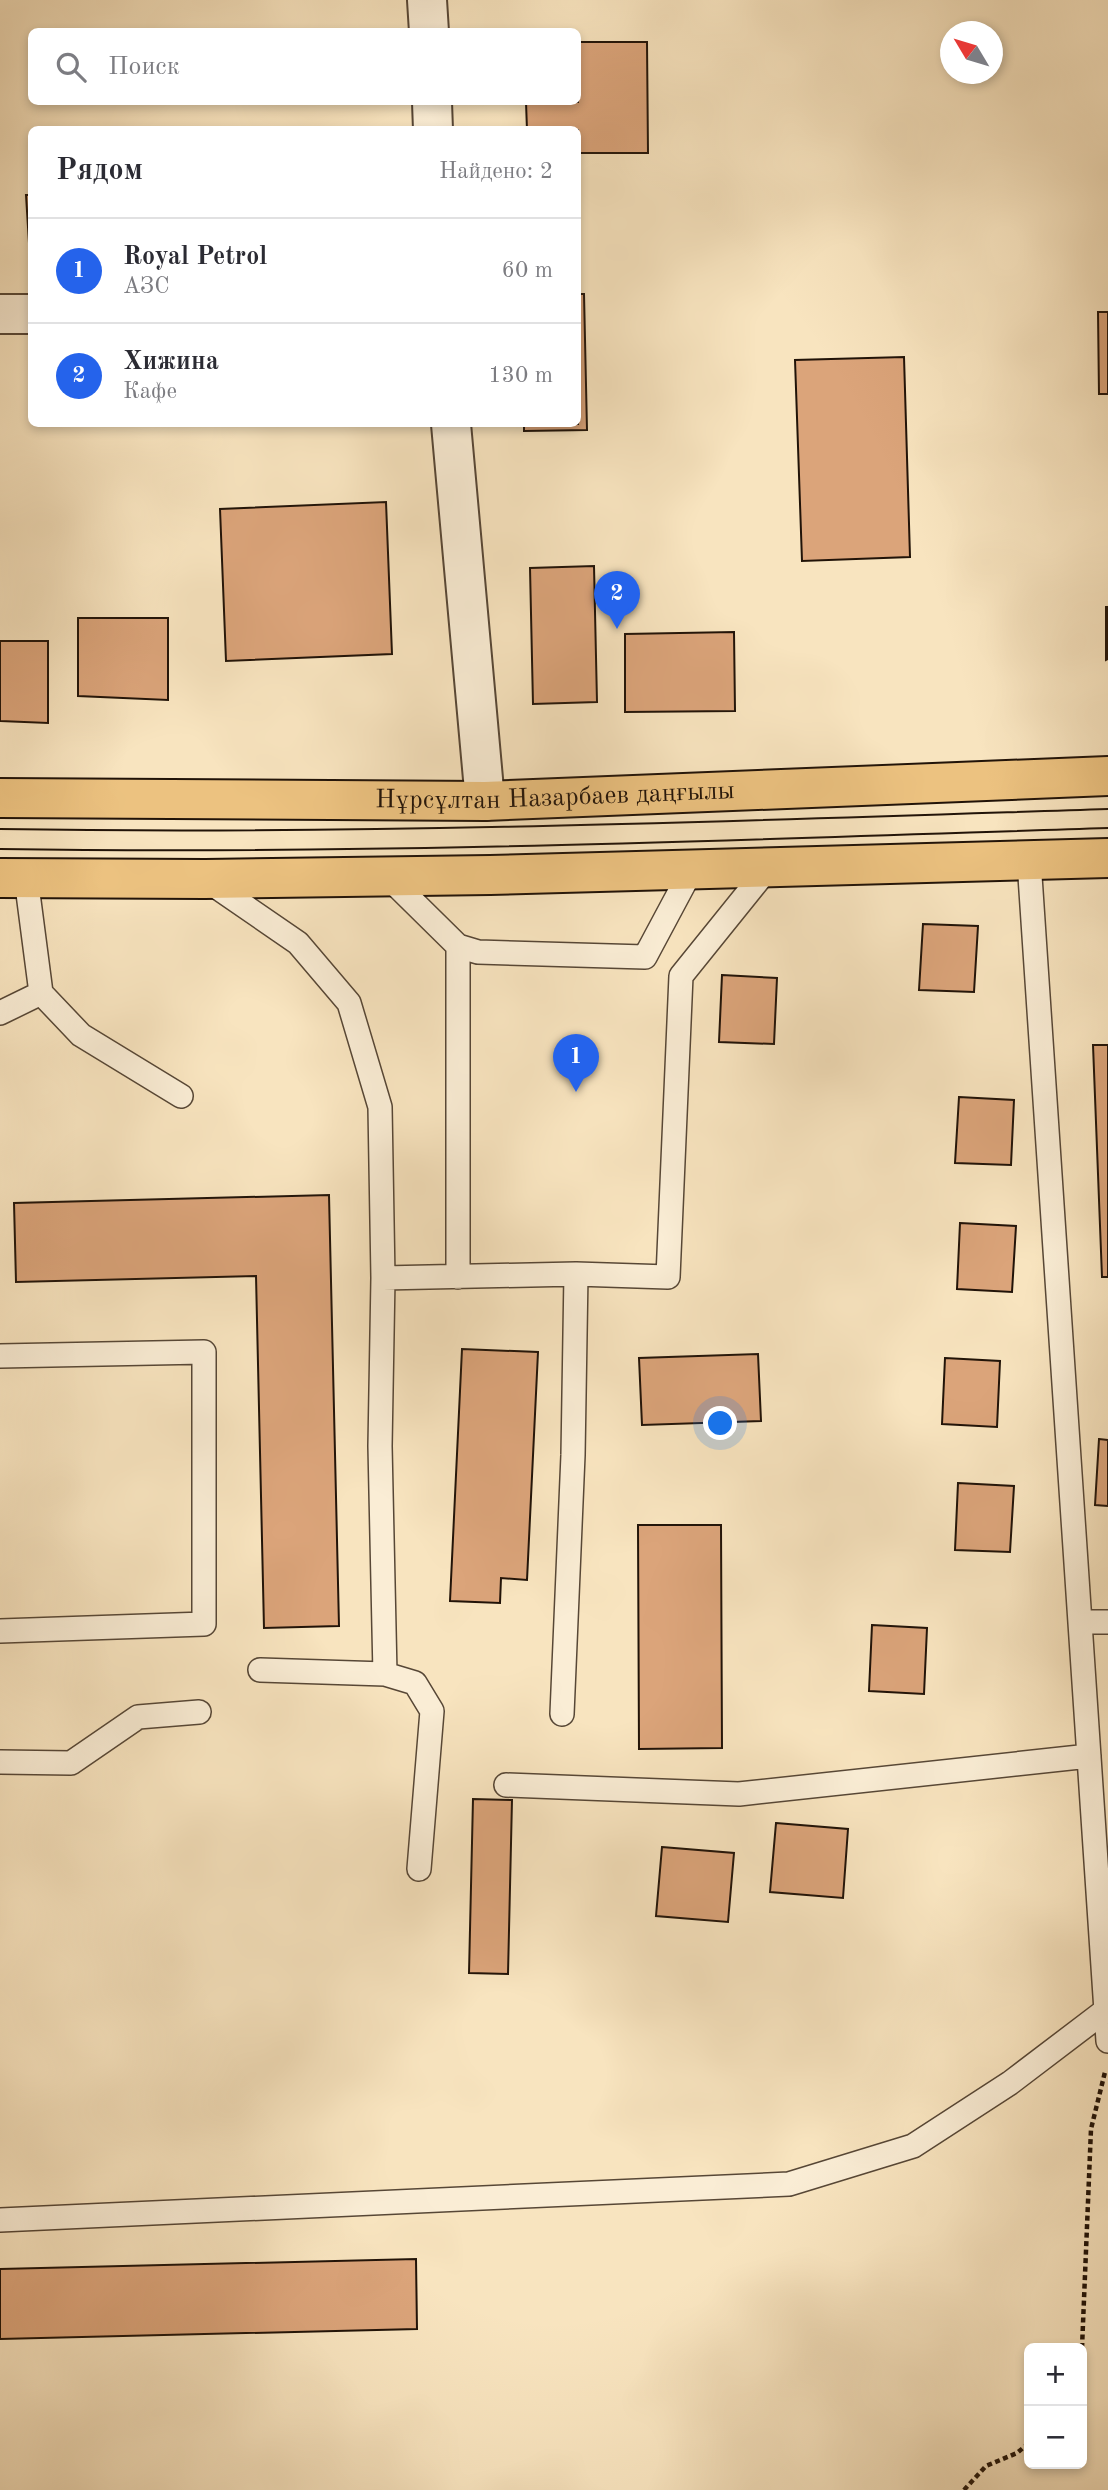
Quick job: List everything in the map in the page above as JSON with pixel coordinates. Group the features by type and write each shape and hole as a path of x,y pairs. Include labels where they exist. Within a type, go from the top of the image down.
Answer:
{"main road":[{"name":"Нұрсұлтан Назарбаев даңғылы","path":"0,798 485,801 1108,776"},
{"path":"13,878 205,880 1108,858"}],"street":[{"path":"427,0 429,28"},
{"path":"432,105 433,126"},
{"path":"0,314 28,314"},
{"path":"451,427 485,801"}],"lane":[{"path":"1028,861 1108,2041"},
{"path":"383,1278 576,1275 668,1277 681,975 768,868"},
{"path":"646,957 692,869"},
{"path":"387,876 458,946 478,952 646,957 681,975"},
{"path":"13,878 41,993 81,1035 181,1096"},
{"path":"205,880 298,943 349,1003 380,1107 383,1278 380,1446 385,1674"},
{"path":"458,946 458,1277"},
{"path":"0,1013 41,993"},
{"path":"562,1714 573,1455 576,1275"},
{"path":"0,1356 204,1352 204,1624 0,1631"},
{"path":"1080,1622 1108,1622"},
{"path":"260,1671 385,1674 415,1683 432,1711 419,1869"},
{"path":"0,1762 71,1763 138,1717 199,1712"},
{"path":"506,1785 739,1794 1089,1756"},
{"path":"0,2220 789,2184 913,2146 1010,2083 1106,2010"}],"path":[{"path":"1082,2343 1091,2129 1105,2069"},
{"path":"964,2490 986,2466 1017,2453 1024,2447"}],"building":[{"path":"581,42 647,42 648,153 581,153 581,126 527,126 526,105 581,105"},
{"path":"26,195 28,195 28,227"},
{"path":"581,294 584,294 587,430 524,431 524,427 581,427"},
{"path":"1098,312 1108,312 1108,394 1099,394"},
{"path":"904,357 910,557 802,561 795,360"},
{"path":"386,502 392,654 226,661 220,509"},
{"path":"594,566 597,702 533,704 530,568"},
{"path":"1106,607 1108,659 1106,660"},
{"path":"78,618 168,618 168,700 78,696"},
{"path":"734,632 735,711 625,712 625,634"},
{"path":"0,641 48,641 48,723 0,721"},
{"path":"923,924 978,926 974,992 919,990"},
{"path":"722,975 777,978 774,1044 719,1042"},
{"path":"1093,1045 1108,1045 1108,1277 1102,1277"},
{"path":"959,1097 1014,1100 1011,1165 955,1163"},
{"path":"329,1195 339,1626 264,1628 256,1276 16,1282 14,1203"},
{"path":"960,1223 1016,1226 1012,1292 957,1289"},
{"path":"462,1349 538,1352 527,1580 501,1578 500,1603 450,1601"},
{"path":"758,1354 761,1421 642,1425 639,1358"},
{"path":"945,1358 1000,1361 997,1427 942,1424"},
{"path":"1099,1439 1108,1440 1108,1506 1095,1505"},
{"path":"958,1483 1014,1486 1010,1552 955,1550"},
{"path":"638,1525 721,1525 722,1748 639,1749"},
{"path":"872,1625 927,1628 924,1694 869,1691"},
{"path":"473,1799 512,1800 508,1974 469,1973"},
{"path":"776,1823 848,1829 843,1898 770,1892"},
{"path":"662,1847 734,1853 728,1922 656,1916"},
{"path":"416,2259 417,2329 0,2339 0,2269"}],"tram line":[{"path":"0,829 416,828 1108,809"},
{"path":"0,849 416,848 1108,828"}],"place":[{"name":"Хижина","path":"617,629"},
{"name":"Royal Petrol","path":"576,1092"}]}
